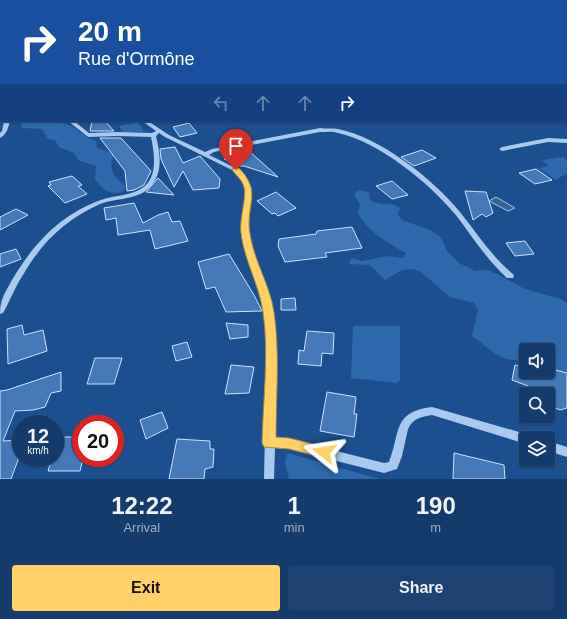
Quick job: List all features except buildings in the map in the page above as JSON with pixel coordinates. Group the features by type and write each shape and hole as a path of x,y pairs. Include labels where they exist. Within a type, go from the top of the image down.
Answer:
{"street":[{"path":"0,136 5,131 7,122"},
{"path":"72,122 88,135 156,133 206,154 236,170 243,177 249,189 244,220 245,233 248,249 266,297 270,332 269,479"},
{"path":"0,311 34,254 48,236 60,224 74,214 92,205 147,188 154,177 157,165 156,133 146,122"},
{"path":"206,154 212,151 320,130 334,129 346,132 381,149 435,189 456,213 498,267 510,276"},
{"path":"502,149 548,140 567,141"},
{"path":"269,443 289,444 384,468 393,466 400,438 407,421 412,415 420,412 432,411 519,437"},
{"path":"555,448 567,452"}],"shaded area":[{"path":"21,122 60,122 74,128 88,138 96,141 97,148 114,154 112,159 112,168 115,176 126,186 123,192 113,193 106,191 95,179 96,166 78,160 74,153 59,147 55,140 48,139 42,129 23,128"},
{"path":"138,122 144,132 122,132 119,126"},
{"path":"563,157 567,160 567,173 556,180 539,168 549,166 542,160"},
{"path":"358,190 369,192 370,200 374,202 397,206 400,208 398,214 402,220 430,230 441,237 447,251 459,263 475,271 487,270 525,289 561,299 567,303 567,381 555,373 555,343 519,343 519,360 502,357 491,351 472,336 478,310 474,303 450,297 421,272 413,269 402,270 385,280 370,265 349,264 351,258 362,261 387,256 403,258 406,253 379,236 367,226 358,213 360,205 354,195"},
{"path":"496,197 515,208 508,211 489,201"},
{"path":"353,326 400,326 400,380 397,383 351,378"},
{"path":"287,453 381,479 289,479 285,463"}],"route":[{"path":"236,170 243,177 249,189 244,220 245,233 248,249 266,297 269,313 271,338 269,443 289,444 324,452"}]}
